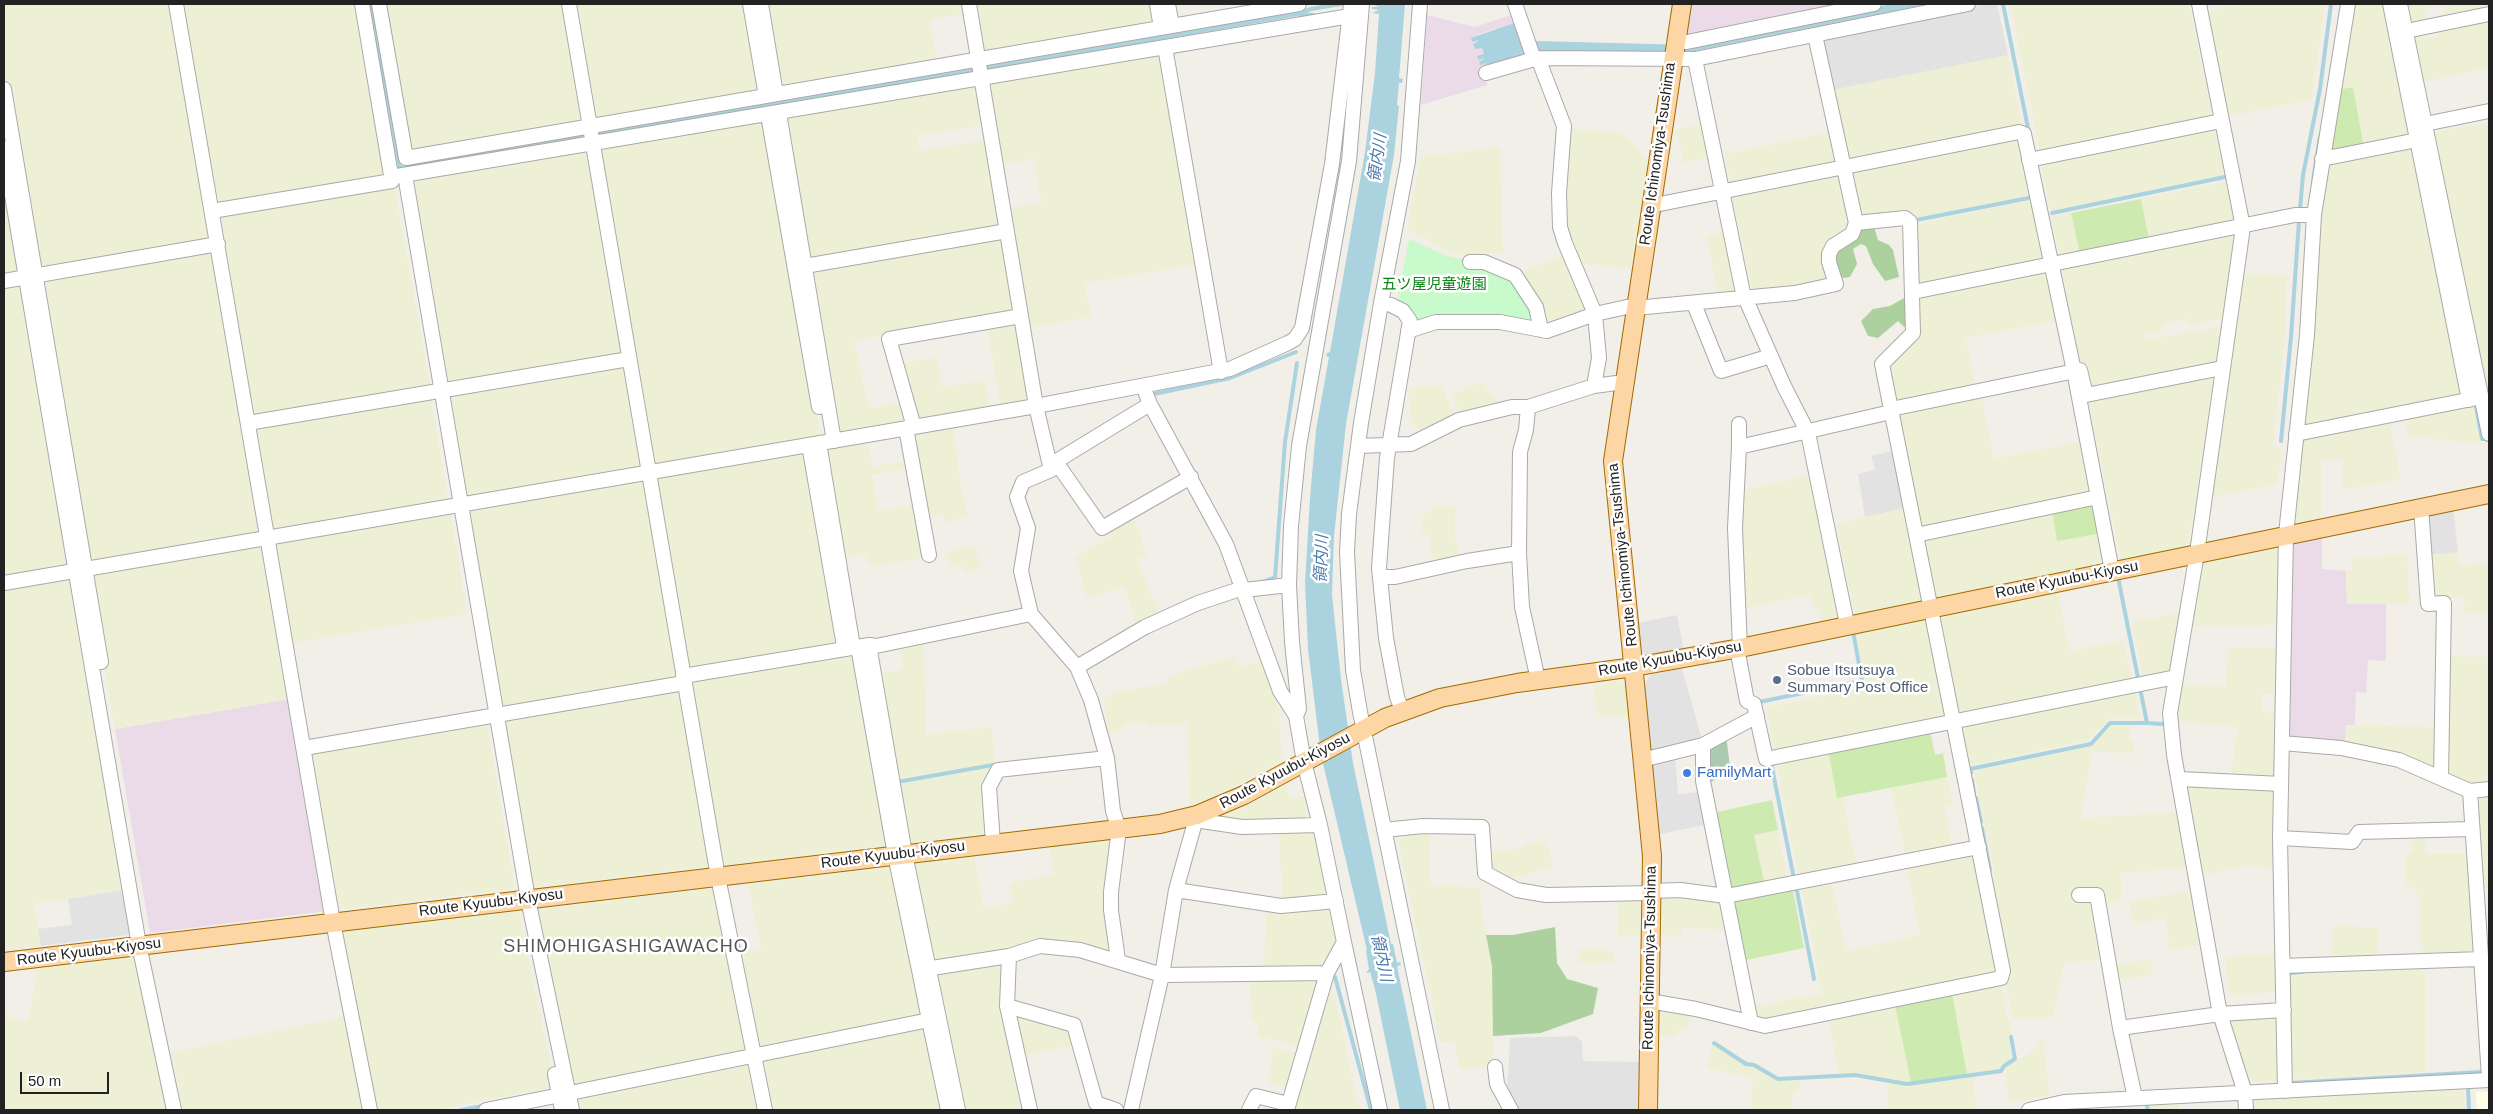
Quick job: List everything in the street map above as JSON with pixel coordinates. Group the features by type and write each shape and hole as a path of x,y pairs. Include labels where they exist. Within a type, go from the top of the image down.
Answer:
{"main road":[{"name":"Route Ichinomiya-Tsushima","path":"1648,1110 1652,856 1613,461 1682,4"},
{"name":"Route Kyuubu-Kiyosu","path":"4,962 1119,829 1196,818 1244,796 1307,760 1402,710 1476,690 1634,667 1738,648 1847,624 2489,494"}],"street":[{"path":"176,4 333,922 370,1110"},
{"path":"362,4 398,176 438,391 524,899 564,1094 572,1110"},
{"path":"379,4 406,158 978,60 1281,5 1299,4"},
{"path":"569,4 718,876 765,1110"},
{"path":"750,4 771,95"},
{"path":"760,4 771,95"},
{"path":"969,4 1036,406 1053,464 1102,528 1191,477"},
{"path":"1157,4 1166,27"},
{"path":"1166,27 1168,4"},
{"path":"1296,716 1299,709 1292,642 1289,585 1291,526 1299,446 1348,161 1362,4"},
{"path":"1420,4 1408,161 1381,303 1358,446 1349,514 1348,561 1353,670 1362,731 1442,1110"},
{"path":"1516,4 1535,57 1564,126 1559,193 1560,227 1577,274 1595,314 1599,358 1594,386"},
{"path":"1674,50 1688,42 1874,4"},
{"path":"1486,73 1535,57 1674,50 1695,59 1968,4"},
{"path":"2199,4 2243,227 2197,554 2170,713 2174,755 2180,779 2220,1014 2245,1092 2246,1110"},
{"path":"2285,1090 2280,838 2286,534 2307,335 2314,215 2348,4"},
{"path":"2390,4 2423,134 2489,434"},
{"path":"2400,4 2423,134"},
{"path":"4,583 910,428 1225,371 1288,343 1295,339 1302,328 1332,164 1350,10 1170,47 398,176 392,180 212,211"},
{"path":"2406,31 2489,14"},
{"path":"1408,331 1436,322 1500,322 1547,331 1595,314 1636,306 1694,304 1744,297 1795,293 1836,284 1829,262 1829,254 1833,246 1852,234 1856,223 1815,35"},
{"path":"1170,47 1225,371"},
{"path":"1695,59 1744,297 1808,433 1847,624"},
{"path":"4,89 31,277 174,1110"},
{"path":"2322,159 2423,134 2489,111"},
{"path":"773,114 805,266 822,443"},
{"path":"773,114 822,443 856,647 924,969 958,1110"},
{"path":"2029,160 2221,121"},
{"path":"1650,206 2019,132 2024,134 2074,371 2112,571"},
{"path":"4,148 31,277"},
{"path":"1913,292 2295,215 2314,215"},
{"path":"1649,1001 1696,1009 1765,1026 2001,978 2003,970 1882,364 1913,333 1910,222 1905,218 1856,223"},
{"path":"805,266 1007,231"},
{"path":"4,281 218,244"},
{"path":"1470,262 1484,262 1515,275 1536,307 1541,330"},
{"path":"1381,303 1391,305 1402,311 1410,321 1389,446 1380,538 1380,577 1386,638 1397,697 1402,710"},
{"path":"1694,304 1721,372 1771,356"},
{"path":"929,555 910,428 889,339 1021,316"},
{"path":"248,423 630,359"},
{"path":"1739,447 1808,433 1891,410 2080,370 2086,395 2222,368"},
{"path":"1358,446 1411,444 1451,424 1475,416 1512,406 1528,407 1594,386 1624,382"},
{"path":"1143,386 1150,404 1226,544 1280,691 1296,716 1307,760 1380,1110"},
{"path":"2296,434 2480,397"},
{"path":"1118,960 1111,901 1119,829 1113,811 1107,758 1090,700 1076,667 1031,614 1021,571 1028,528 1017,497 1022,482 1051,470 1053,464 1150,404"},
{"path":"1528,407 1526,430 1520,452 1519,553 1522,607 1538,680"},
{"path":"1739,424 1735,528 1738,648 1747,701 1754,704 1766,759 2176,677"},
{"path":"1916,535 2098,497"},
{"path":"2421,507 2428,604 2444,603 2441,778"},
{"path":"1380,577 1396,577 1519,553"},
{"path":"1076,667 1144,628 1198,603 1244,589 1289,585"},
{"path":"304,748 493,716 856,647 876,646 1031,614"},
{"path":"1642,760 1702,745 1757,716"},
{"path":"2282,743 2341,748 2399,760 2470,791 2489,789"},
{"path":"1702,745 1703,781 1751,1023"},
{"path":"993,844 989,787 998,770 1107,758"},
{"path":"2180,779 2281,784"},
{"path":"2028,1110 2064,1102 2489,1079 2470,791"},
{"path":"1131,1110 1162,975 1176,890 1196,818 1242,827 1320,825"},
{"path":"1384,830 1423,826 1482,827 1485,873 1517,890 1546,895 1680,890 1726,896 1978,847"},
{"path":"2280,838 2352,842 2359,832 2472,829"},
{"path":"1176,890 1281,906 1336,901"},
{"path":"2078,895 2096,895 2120,1028 2135,1098"},
{"path":"1249,1110 1256,1096 1288,1107 1327,974 1344,942"},
{"path":"924,969 1009,956 1040,946 1080,950 1118,960 1162,975 1327,974"},
{"path":"1009,956 1007,1006 1030,1110"},
{"path":"2283,966 2481,959"},
{"path":"924,969 929,1020 948,1110"},
{"path":"1007,1006 1074,1025 1096,1103 1116,1110"},
{"path":"2120,1028 2220,1014 2284,1010"},
{"path":"486,1110 929,1020"},
{"path":"1495,1067 1497,1084 1511,1110"},
{"path":"562,1110 564,1094"}],"shaded area":[{"path":"4,4 172,4 212,239 37,269 4,71"},
{"path":"180,4 358,4 386,170 382,177 220,205 214,200"},
{"path":"384,4 564,4 583,119 579,125 413,153 408,150"},
{"path":"573,4 747,4 761,89 756,95 596,122"},
{"path":"764,4 965,4 967,13 930,20 937,63 783,90"},
{"path":"973,4 1154,4 1157,22 982,52"},
{"path":"1689,4 1857,4 1684,40"},
{"path":"1987,4 1997,4 2008,55 1832,90 1822,40 1825,37"},
{"path":"2010,4 2189,4 2213,121 2041,155"},
{"path":"2240,4 2325,4 2312,99 2227,117 2207,11"},
{"path":"2352,4 2388,4 2415,138 2364,148 2353,87 2338,90"},
{"path":"2403,4 2431,4 2422,24 2407,27"},
{"path":"2445,4 2489,4 2489,10 2442,20"},
{"path":"1514,14 1517,24 1514,23 1477,35 1472,42 1479,40 1473,43 1475,49 1482,47 1484,54 1477,57 1478,60 1485,58 1479,62 1487,63 1488,68 1483,70 1487,85 1421,105 1427,15 1475,27"},
{"path":"2489,16 2489,68 2421,82 2411,35 2436,38 2441,26"},
{"path":"1161,52 1199,264 1085,283 1091,317 1028,328 1007,208 1041,202 1034,159 999,165 989,81"},
{"path":"2008,55 2022,127 1850,164 1832,90"},
{"path":"975,83 986,125 918,135 920,150 988,140 1003,226 810,263 786,117"},
{"path":"763,120 766,123 820,434 818,437 656,465 651,462 599,148"},
{"path":"1706,122 1712,157 1683,163 1682,151 1675,130"},
{"path":"2489,122 2489,392 2485,392 2431,133"},
{"path":"2214,126 2224,175 2050,211 2041,162"},
{"path":"1567,128 1623,133 1648,161 1631,269 1576,263 1564,228"},
{"path":"1830,132 1836,163 1731,187 1724,154"},
{"path":"2020,134 2035,195 1915,218 1914,212 1861,219 1857,216 1851,169"},
{"path":"2414,144 2464,394 2301,430 2325,161"},
{"path":"1500,147 1503,253 1485,253 1483,258 1448,252 1407,229 1420,157"},
{"path":"585,150 589,154 623,354 447,388 411,179"},
{"path":"4,163 23,272 4,279"},
{"path":"1840,174 1851,228 1830,281 1753,293 1731,192"},
{"path":"2226,182 2234,221 2149,240 2141,199"},
{"path":"391,186 395,190 430,385 427,391 251,417 217,220 222,214"},
{"path":"2035,199 2048,261 1922,286 1917,281 1915,224"},
{"path":"2071,213 2080,254 2060,258 2051,217"},
{"path":"1728,232 1741,294 1718,295 1706,236"},
{"path":"2229,233 2235,239 2223,319 2188,326 2186,319 2162,324 2163,331 2145,335 2146,340 2222,326 2216,364 2091,392 2081,366 2061,267"},
{"path":"1005,238 1014,314 854,341 869,408 903,402 909,421 841,434 836,431 809,269"},
{"path":"210,249 215,252 262,529 258,534 90,564 42,279"},
{"path":"1561,256 1567,258 1591,312 1546,325 1521,272"},
{"path":"2050,269 2059,320 1966,338 1976,389 1897,405 1886,365 1920,335 1919,299 1924,293"},
{"path":"2243,274 2287,275 2285,337 2273,448 2282,447 2278,484 2212,497"},
{"path":"23,283 71,562 67,566 4,577 4,287"},
{"path":"1019,319 1031,397 1028,401 1000,406 987,325"},
{"path":"937,356 942,387 985,380 990,408 917,420 901,364"},
{"path":"621,364 625,367 642,465 637,470 465,498 449,392"},
{"path":"2214,375 2189,543 2186,547 2121,561 2088,399"},
{"path":"1476,384 1483,384 1497,400 1495,404 1460,414 1452,394"},
{"path":"1442,385 1454,416 1423,429 1412,426 1408,389"},
{"path":"1981,393 1994,459 2085,441 2096,494 1920,527 1897,410"},
{"path":"431,399 448,498 445,502 275,531 271,528 253,430 258,425"},
{"path":"2472,402 2481,444 2408,436 2404,415"},
{"path":"2389,418 2401,479 2343,490 2342,460 2321,460 2321,519 2291,525 2300,435"},
{"path":"953,425 961,490 969,516 946,523 943,514 926,519 911,432"},
{"path":"868,441 872,466 909,460 910,469 872,475 878,511 917,505 927,558 868,566 866,554 841,558 824,448"},
{"path":"1893,451 1905,508 1865,517 1858,474 1875,470 1871,456"},
{"path":"803,452 807,454 841,646 688,672 654,481 658,477"},
{"path":"1815,474 1844,617 1822,622 1819,610 1814,611 1810,595 1742,609 1738,527 1742,490"},
{"path":"637,480 645,483 678,677 673,682 504,711 498,708 467,521 472,508"},
{"path":"1434,508 1455,508 1455,536 1460,557 1439,561 1432,558 1429,536 1422,533 1422,517"},
{"path":"1905,508 1923,597 1920,602 1855,615 1836,524"},
{"path":"2453,508 2458,552 2427,555 2427,513"},
{"path":"2052,509 2102,533 2108,563 1937,599 1933,596 1921,538"},
{"path":"446,513 451,516 467,614 290,644 274,548 278,542"},
{"path":"1129,518 1135,521 1147,556 1137,559 1161,617 1138,627 1124,587 1087,598 1075,557 1090,547 1111,538 1108,530"},
{"path":"2322,534 2322,569 2346,571 2347,604 2386,604 2386,661 2368,660 2366,693 2356,692 2355,725 2346,725 2345,746 2285,741 2290,546 2294,540"},
{"path":"260,545 264,548 289,699 115,729 89,576 92,573"},
{"path":"969,545 975,548 981,568 965,573 962,564 951,567 946,552"},
{"path":"2278,545 2276,625 2192,626 2204,559"},
{"path":"2458,552 2460,565 2489,563 2489,613 2466,613 2464,597 2436,600 2431,596 2427,555"},
{"path":"2407,555 2410,604 2347,604 2346,571 2352,570 2352,558"},
{"path":"68,578 74,580 128,889 34,904 41,946 4,951 4,589"},
{"path":"2057,588 2069,651 2124,640 2133,683 1956,716 1937,612"},
{"path":"2178,613 2171,674 2144,680 2132,622"},
{"path":"1677,615 1684,650 1649,657 1641,651 1638,623"},
{"path":"1927,617 1948,717 1775,754 1766,707 1866,687 1855,630"},
{"path":"924,640 926,734 992,727 995,763 895,779 877,674 903,669 899,645"},
{"path":"2228,647 2276,647 2274,694 2262,694 2261,712 2276,713 2275,780 2230,778 2238,727 2176,721 2182,684 2225,687"},
{"path":"857,654 890,845 727,865 720,860 688,683 692,678"},
{"path":"1235,656 1239,667 1263,660 1279,712 1282,761 1222,793 1190,805 1187,723 1148,727 1147,722 1123,724 1124,730 1108,732 1104,700 1110,693 1167,683 1170,676"},
{"path":"2446,656 2489,657 2489,786 2470,788 2446,777"},
{"path":"1682,668 1702,740 1648,756 1640,693 1650,675"},
{"path":"1618,681 1627,687 1629,718 1597,715 1593,685"},
{"path":"2134,687 2140,717 2137,719 2110,718 2089,740 1967,766 1958,725"},
{"path":"673,688 680,692 710,861 707,867 530,888 501,721"},
{"path":"289,699 327,911 150,933 115,729"},
{"path":"483,721 487,724 515,889 337,910 309,754"},
{"path":"2109,725 2130,725 2129,741 2134,742 2134,753 2092,752 2081,818 2179,812 2188,868 2121,873 2121,901 2102,904 2091,897 2106,960 2065,962 2053,1017 2013,1019 2005,982 2010,971 1988,873 1994,872 1974,771 2093,746"},
{"path":"2346,725 2440,727 2440,770 2345,746"},
{"path":"1726,735 1731,775 1706,783 1706,746"},
{"path":"1828,750 1837,797 1843,797 1857,868 1799,879 1776,760"},
{"path":"1675,755 1678,794 1702,792 1708,824 1656,835 1648,763"},
{"path":"994,767 989,833 908,843 895,784"},
{"path":"1947,777 1953,805 1945,806 1953,849 1906,858 1891,787"},
{"path":"1286,784 1290,798 1304,796 1307,823 1243,824 1221,817 1240,810"},
{"path":"2186,784 2278,788 2274,870 2258,866 2241,867 2201,876"},
{"path":"2479,794 2489,794 2489,888 2479,888 2474,800"},
{"path":"1278,829 1317,829 1329,892 1327,898 1283,901"},
{"path":"1778,830 1789,882 1765,886 1754,835"},
{"path":"2425,831 2426,854 2470,854 2476,951 2473,954 2421,956 2419,894 2406,885 2405,853 2412,852 2412,832"},
{"path":"1419,832 1430,835 1430,884 1480,888 1483,920 1492,966 1494,1066 1459,1069 1454,1042 1440,1042 1398,839"},
{"path":"1114,840 1111,949 1107,954 1008,952 933,961 912,863 974,856 984,908 1013,902 1010,883 1053,874 1049,847"},
{"path":"1546,841 1554,868 1529,873 1529,876 1500,879 1489,873 1487,851 1524,848 1524,845"},
{"path":"1972,851 1999,970 1996,975 1762,1021 1755,1020 1751,1007 1822,993 1801,884 1831,878 1846,950 1920,935 1906,864"},
{"path":"894,867 925,1015 761,1050 756,1047 737,953 761,948 748,884"},
{"path":"715,888 748,1049 745,1054 573,1089 533,910"},
{"path":"128,889 136,934 41,946 38,929 72,925 68,899"},
{"path":"2191,890 2201,945 2170,950 2165,918 2134,924 2130,905 2133,901"},
{"path":"1656,895 1722,898 1729,930 1682,928 1682,935 1656,936"},
{"path":"1644,896 1644,935 1618,935 1618,903 1621,900"},
{"path":"1329,906 1332,909 1337,937 1321,972 1264,971 1266,907"},
{"path":"519,911 555,1087 434,1110 375,1110 341,932"},
{"path":"2333,925 2377,928 2378,957 2330,960"},
{"path":"1580,949 1614,951 1613,963 1579,963"},
{"path":"2279,954 2279,992 2229,996 2225,956"},
{"path":"140,956 171,1110 4,1110 4,1017 28,1021 37,969"},
{"path":"2151,960 2152,976 2115,980 2112,964"},
{"path":"1004,963 1027,1110 962,1110 934,975 937,970"},
{"path":"2425,969 2425,1072 2288,1080 2287,975"},
{"path":"1250,981 1317,982 1301,1047 1257,1036 1259,1022 1252,1021"},
{"path":"2001,983 2011,1035 2008,1036 2012,1059 2000,1070 1967,1074 1952,993"},
{"path":"1328,985 1333,986 1359,1110 1292,1110"},
{"path":"1656,1005 1692,1014 1688,1031 1680,1028 1674,1036 1656,1035"},
{"path":"1895,1005 1911,1083 1870,1076 1839,1074 1828,1018"},
{"path":"1014,1012 1071,1030 1075,1045 1021,1056"},
{"path":"346,1016 366,1110 183,1110 171,1052"},
{"path":"2278,1016 2279,1081 2251,1082 2227,1018"},
{"path":"927,1027 945,1110 769,1110 760,1061"},
{"path":"2043,1035 2050,1095 2009,1103 2005,1068 2031,1052"},
{"path":"1576,1036 1582,1042 1583,1061 1642,1062 1641,1110 1519,1110 1507,1094 1510,1038"},
{"path":"1712,1044 1777,1080 1800,1078 1802,1089 1792,1094 1792,1110 1750,1110 1753,1078 1707,1068"},
{"path":"1273,1046 1296,1053 1297,1057 1289,1087 1268,1083"},
{"path":"742,1061 751,1064 761,1110 575,1110 573,1099"},
{"path":"1973,1076 1976,1110 1888,1110 1887,1081 1907,1085"},
{"path":"2464,1087 2465,1110 2252,1110 2252,1103 2256,1099"},
{"path":"2489,1091 2489,1110 2477,1110 2476,1092"},
{"path":"2179,1103 2179,1110 2150,1110 2149,1104"}],"green space":[{"path":"2353,87 2364,148 2328,155 2338,90"},
{"path":"2141,199 2149,240 2080,254 2071,213"},
{"path":"1874,227 1878,240 1889,245 1893,250 1899,277 1885,281 1873,264 1866,246 1861,244 1853,249 1857,264 1850,277 1844,278 1837,274 1835,251 1858,228"},
{"name":"五ツ屋児童遊園","path":"1409,239 1447,256 1468,260 1484,266 1518,284 1534,318 1528,323 1432,317 1415,322 1398,298"},
{"path":"1904,298 1908,301 1910,327 1904,327 1898,321 1878,338 1868,336 1861,321 1873,309 1890,306"},
{"path":"2092,501 2102,533 2057,541 2052,509"},
{"path":"1930,731 1935,755 1943,753 1947,777 1837,798 1828,750"},
{"path":"1772,800 1778,830 1754,835 1765,886 1729,891 1713,813"},
{"path":"1792,886 1804,948 1741,961 1731,898"},
{"path":"1555,927 1557,963 1567,979 1598,988 1593,1014 1541,1033 1493,1036 1492,966 1486,935 1513,935"},
{"path":"1952,993 1967,1074 1911,1083 1895,1005"}],"water":[{"name":"領内川","path":"1372,4 1405,4 1399,78 1403,79 1402,83 1399,83 1397,105 1399,106 1394,155 1346,424 1334,536 1332,595 1353,763 1391,944 1393,944 1397,963 1400,962 1401,965 1397,966 1427,1110 1400,1110 1375,989 1370,972 1366,973 1369,969 1367,950 1321,755 1308,649 1305,582 1316,430 1329,357 1326,356 1330,352 1365,152 1375,73 1379,14 1372,13 1379,10 1372,9 1372,7 1379,7"},
{"path":"1891,4 1929,4 1690,52 1541,51 1488,66 1486,63 1480,65 1479,62 1485,58 1478,60 1477,56 1484,54 1482,48 1475,49 1473,44 1479,40 1472,42 1471,38 1514,23 1517,24 1522,39 1537,41 1688,45"}],"waterway":[{"path":"371,4 400,168 586,136"},
{"path":"1300,13 1311,9 1341,4"},
{"path":"2003,4 2029,133"},
{"path":"2300,209 2303,175 2320,89 2331,4"},
{"path":"986,68 1298,14 1314,15"},
{"path":"596,134 975,70"},
{"path":"2313,181 2320,136"},
{"path":"2052,213 2225,177"},
{"path":"1916,220 2034,197"},
{"path":"2281,441 2299,221"},
{"path":"1154,394 1230,378 1296,352"},
{"path":"1263,582 1275,577 1285,442 1297,363"},
{"path":"2475,402 2482,439 2489,439"},
{"path":"2118,577 2138,678"},
{"path":"1760,705 1759,702 1862,681 1853,631"},
{"path":"1971,773 1970,769 2091,744 2110,723 2147,723 2140,688"},
{"path":"2147,723 2162,724"},
{"path":"1771,762 1794,879"},
{"path":"897,782 993,765"},
{"path":"1972,780 1974,793"},
{"path":"1976,798 1981,822"},
{"path":"1982,828 1990,870"},
{"path":"1796,886 1814,979"},
{"path":"2290,973 2303,972"},
{"path":"1335,977 1371,1110"},
{"path":"1714,1043 1746,1064 1754,1065 1778,1079 1855,1075 1907,1084 2001,1071 2004,1066 2015,1059 2011,1037"},
{"path":"2290,1083 2481,1072"},
{"path":"2469,1110 2468,1087 2471,1087"},
{"path":"461,1110 483,1106"},
{"path":"2147,1106 2148,1110"}],"place":[{"name":"Sobue Itsutsuya Summary Post Office","path":"1777,680"},
{"name":"FamilyMart","path":"1687,773"}],"district":[{"name":"SHIMOHIGASHIGAWACHO","path":"626,947"}]}
